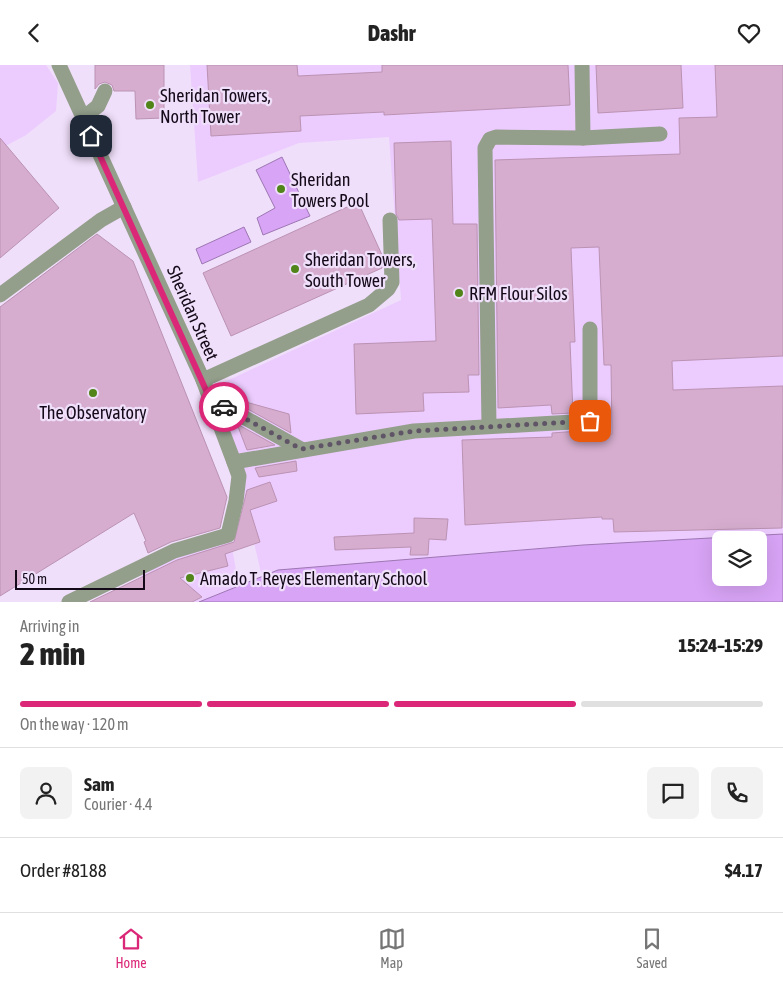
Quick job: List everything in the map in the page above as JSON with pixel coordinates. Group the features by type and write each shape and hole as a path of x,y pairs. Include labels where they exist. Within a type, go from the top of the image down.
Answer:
{"street":[{"name":"Sheridan Street","path":"59,65 204,380 239,476 236,501 228,535 174,551 69,602"},
{"path":"582,65 583,138"},
{"path":"83,119 98,105 105,91"},
{"path":"489,426 485,147 490,139 496,137 583,138 660,134"},
{"path":"0,295 101,220 124,207"},
{"path":"204,380 369,305 380,297 392,282 390,220"},
{"path":"234,462 414,431 590,421 590,329"},
{"path":"210,399 301,449"}],"shaded area":[{"path":"0,65 46,65 58,83 56,111 26,135 0,149"},
{"path":"190,65 783,65 783,534 767,535 767,531 712,531 712,538 583,545 261,573 218,385 401,300 389,137 299,143 198,182"},
{"name":"Sheridan Towers Pool","path":"282,157 310,216 263,235 257,218 275,208 256,170"},
{"name":"Sheridan Towers Pool","path":"244,227 251,242 202,264 196,249"},
{"path":"783,534 783,602 199,602 278,570 583,545 712,538 712,586 767,586 767,535"},
{"name":"Amado T. Reyes Elementary School","path":"230,537 239,586 199,602 153,602 138,569"}],"building":[{"name":"Sheridan Towers, North Tower","path":"95,65 164,65 164,118 136,119 135,91 114,91 112,85 105,82 99,84 95,89"},
{"path":"207,65 297,65 298,76 382,72 382,65 568,65 570,105 384,115 384,112 300,116 301,131 211,136"},
{"path":"596,65 681,65 683,108 598,113"},
{"path":"715,65 783,65 783,356 672,361 673,390 783,386 782,528 614,532 613,519 602,519 602,517 465,525 462,440 552,437 552,433 579,431 579,436 612,434 611,365 604,365 599,247 571,248 575,342 570,342 573,413 552,414 551,405 498,408 495,160 680,154 679,118 717,117"},
{"path":"0,138 59,208 0,258"},
{"name":"RFM Flour Silos","path":"451,141 453,224 477,224 479,375 468,375 469,392 423,393 424,411 356,414 354,344 436,341 432,219 399,220 396,214 394,143"},
{"name":"Sheridan Towers, South Tower","path":"358,202 382,255 382,268 231,336 203,273"},
{"name":"The Observatory","path":"97,234 133,261 227,497 220,528 171,542 148,553 144,542 146,541 134,513 0,596 0,307"},
{"path":"235,399 289,414 291,433 235,402"},
{"path":"237,424 275,445 247,450"},
{"path":"296,461 297,471 259,477 255,468"},
{"path":"270,482 277,501 250,510 260,542 225,554 228,566 180,578 202,597 192,602 90,602 177,560 234,542 247,490"},
{"path":"414,518 448,519 446,540 429,539 428,555 410,555 411,547 335,550 334,537 414,533"}],"way so far":[{"path":"224,407 301,449 414,431 590,421"}],"place":[{"name":"Sheridan Towers, North Tower","path":"150,105"},
{"name":"Sheridan Towers Pool","path":"281,189"},
{"name":"Sheridan Towers, South Tower","path":"295,269"},
{"name":"RFM Flour Silos","path":"459,293"},
{"name":"The Observatory","path":"93,393"},
{"name":"Amado T. Reyes Elementary School","path":"190,578"}],"route":[{"path":"91,136 204,380 210,399 224,407"}]}
